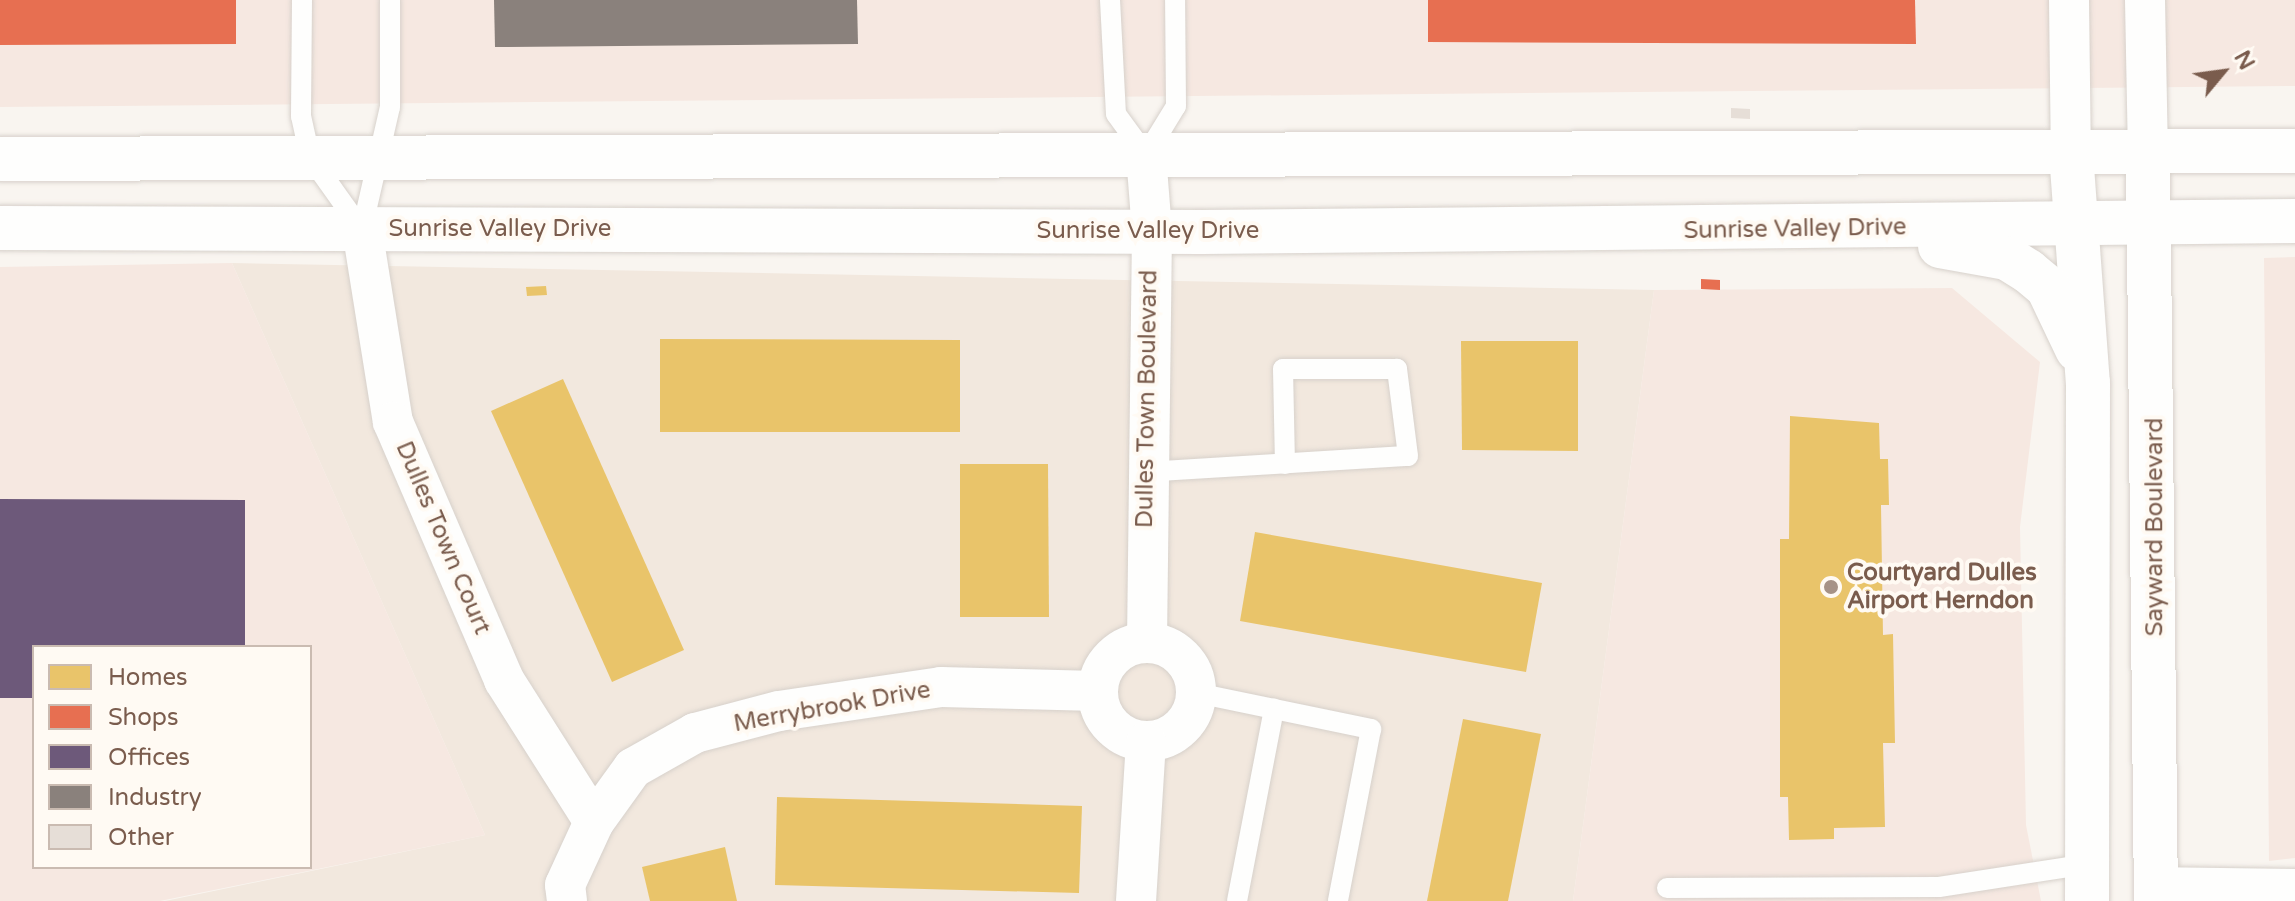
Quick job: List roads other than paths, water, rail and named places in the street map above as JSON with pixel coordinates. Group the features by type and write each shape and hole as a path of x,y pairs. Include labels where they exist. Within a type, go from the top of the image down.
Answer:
{"main road":[{"path":"0,159 2295,151"},
{"path":"2071,153 2079,226 2088,383 2087,882"},
{"name":"Sayward Boulevard","path":"2148,153 2152,224 2156,894"},
{"name":"Sunrise Valley Drive","path":"0,228 1152,232 1786,230 2295,221"},
{"path":"1786,230 2007,258 2048,288 2088,383"}],"street":[{"path":"2069,0 2071,153"},
{"path":"2145,0 2148,153"},
{"name":"Dulles Town Boulevard","path":"1146,155 1152,232 1144,472 1147,642"},
{"name":"Dulles Town Court","path":"362,229 393,422 504,680 594,822"},
{"path":"1147,642 1177,652 1197,693 1186,722 1146,742 1105,721 1097,691 1118,651 1147,642"},
{"name":"Merrybrook Drive","path":"567,901 565,885 594,822 633,768 695,733 763,715 941,687 1097,691"},
{"path":"1136,901 1146,742"},
{"path":"2156,894 2295,889"}],"lane":[{"path":"302,0 301,116 310,157 362,229"},
{"path":"362,229 390,107 390,0"},
{"path":"1110,0 1116,114 1146,155 1176,106 1175,0"},
{"path":"1144,472 1285,464 1408,456 1397,369 1283,369 1285,464"},
{"path":"1197,693 1371,729 1338,901"},
{"path":"1237,901 1274,709"},
{"path":"1667,888 1754,896 1853,895 1939,887 2087,882"}],"place":[{"name":"Courtyard Dulles Airport Herndon","path":"1831,587"}]}
